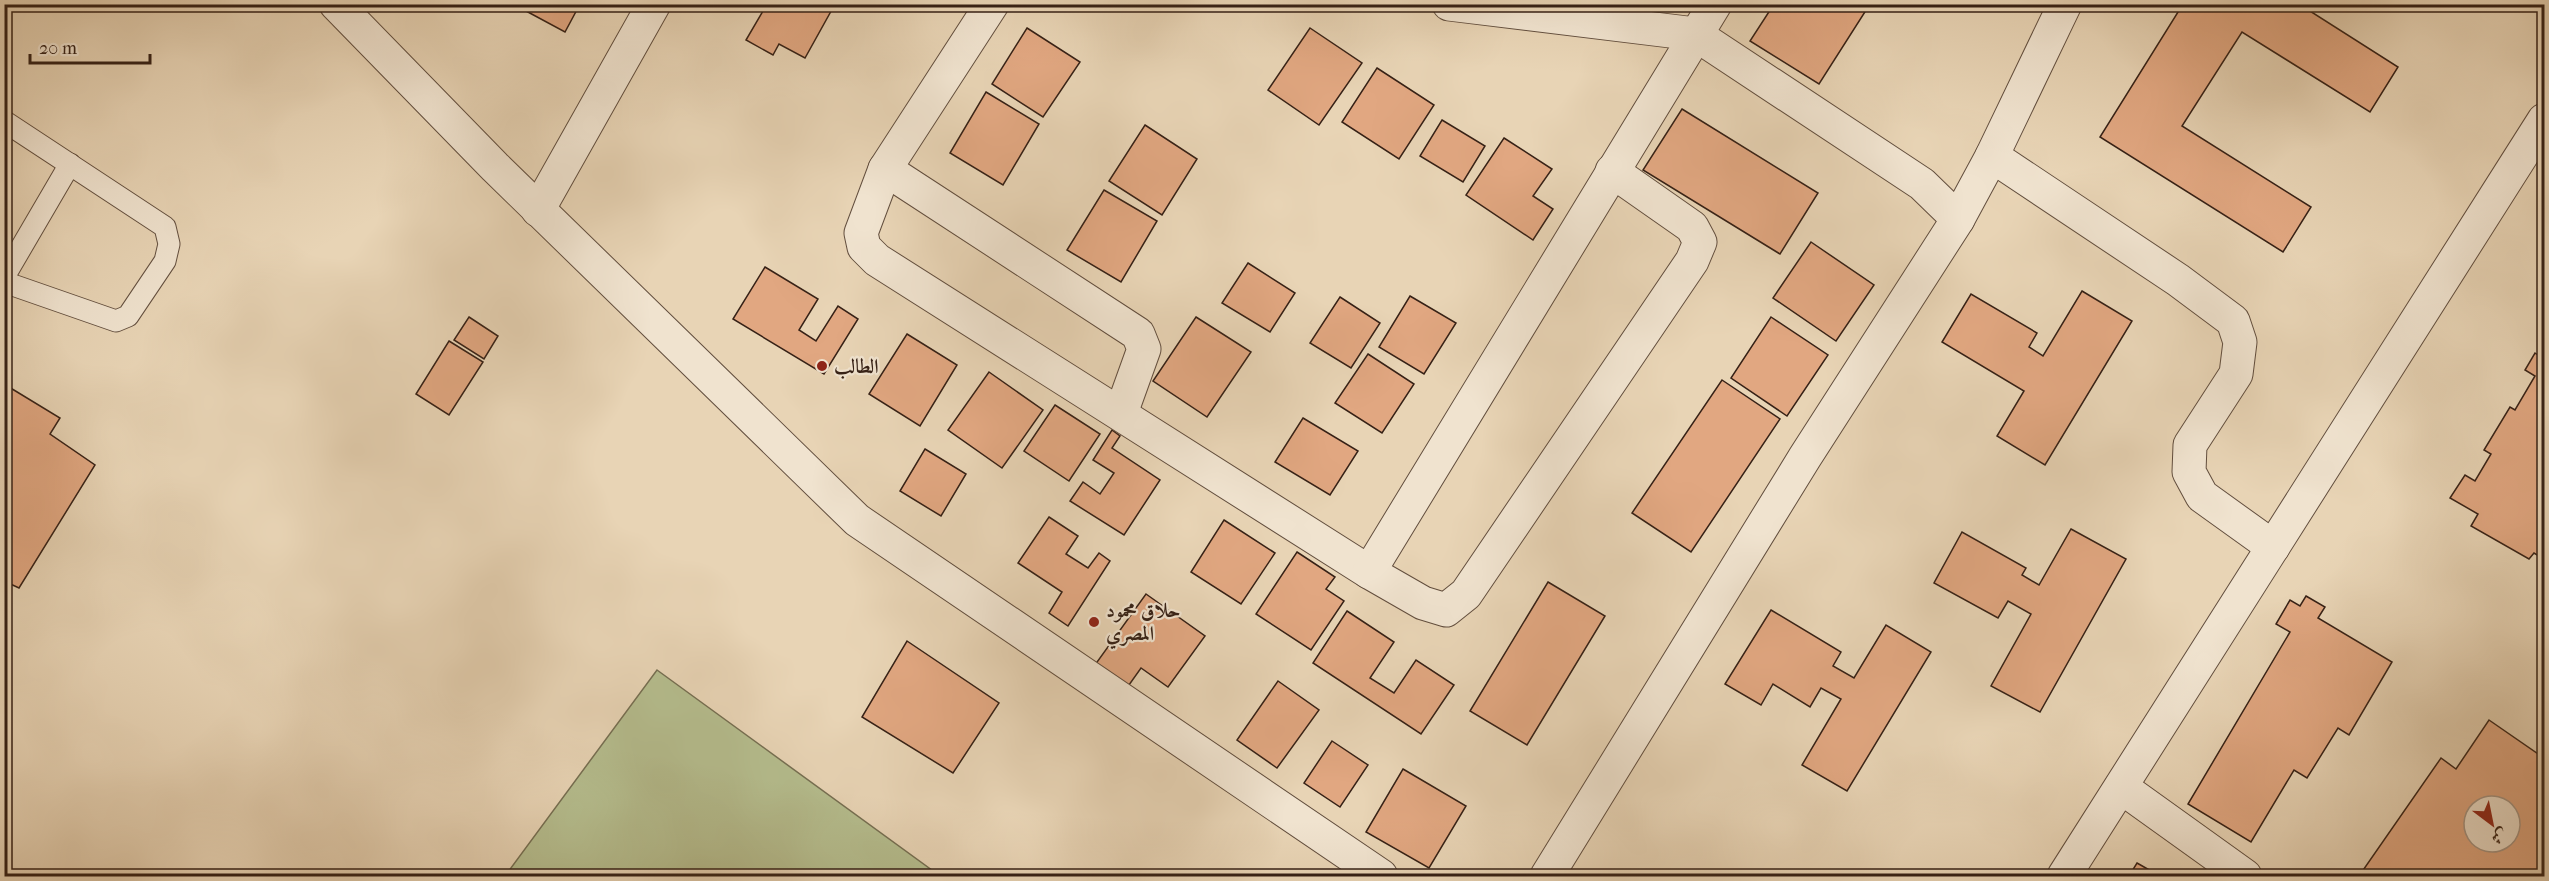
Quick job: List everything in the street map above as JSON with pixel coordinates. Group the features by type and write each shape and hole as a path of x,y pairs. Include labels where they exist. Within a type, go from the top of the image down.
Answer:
{"street":[{"path":"336,4 538,210 857,520 1381,876"},
{"path":"538,210 654,4"},
{"path":"992,4 885,169 861,233 864,247 877,260 1369,572 1423,603 1446,610 1466,594 1692,261 1700,242 1692,227 1612,171"},
{"path":"1449,4 1695,34 1922,184 1958,219"},
{"path":"1369,572 1715,4"},
{"path":"1547,876 1805,457 1958,219 1992,156 2065,4"},
{"path":"2064,876 2544,120"},
{"path":"1992,156 2178,280 2233,321 2240,342 2236,374 2190,445 2189,472 2202,496 2273,547"},
{"path":"885,169 1138,334 1144,349 1121,413"},
{"path":"2121,787 2246,876"}],"lane":[{"path":"4,121 70,164 165,227 169,244 165,261 128,316 116,321 4,280 70,164"}],"green space":[{"path":"657,670 940,876 505,876"}],"building":[{"path":"513,4 580,4 565,32"},
{"path":"767,4 835,4 805,58 779,44 773,55 746,40"},
{"path":"1774,4 1870,4 1819,84 1750,41"},
{"path":"2183,4 2299,4 2398,67 2370,112 2242,32 2182,126 2311,207 2283,252 2100,137"},
{"path":"1027,28 1080,62 1043,117 992,84"},
{"path":"1310,28 1362,63 1319,125 1268,90"},
{"path":"1377,68 1434,105 1399,159 1342,122"},
{"path":"986,92 1039,124 1003,185 950,153"},
{"path":"1682,109 1818,193 1780,254 1643,170"},
{"path":"1442,120 1485,146 1463,182 1420,156"},
{"path":"1145,125 1197,159 1162,215 1109,181"},
{"path":"1504,138 1552,169 1533,196 1553,209 1533,240 1466,195"},
{"path":"1104,190 1157,221 1121,282 1067,250"},
{"path":"1811,242 1874,285 1836,341 1773,298"},
{"path":"1248,263 1295,293 1270,332 1222,303"},
{"path":"765,267 818,299 799,330 816,341 838,306 858,319 824,374 733,319"},
{"path":"2082,291 2132,321 2045,465 1997,436 2024,391 1942,342 1971,294 2037,333 2029,347 2043,356"},
{"path":"1410,296 1456,323 1424,374 1379,347"},
{"path":"1340,297 1380,323 1351,368 1310,343"},
{"path":"469,317 498,336 484,359 454,340"},
{"path":"1196,317 1251,352 1207,417 1153,381"},
{"path":"1771,317 1828,355 1787,416 1731,378"},
{"path":"907,334 957,365 920,426 869,394"},
{"path":"449,341 483,362 449,415 416,394"},
{"path":"2535,353 2544,359 2544,559 2534,553 2529,559 2471,526 2478,514 2450,498 2465,475 2475,481 2491,454 2484,450 2510,407 2515,410 2535,376 2525,370"},
{"path":"1368,354 1414,384 1382,433 1335,403"},
{"path":"989,372 1043,410 1002,468 948,430"},
{"path":"1722,380 1780,419 1691,552 1632,513"},
{"path":"4,384 60,418 50,434 95,465 19,588 4,581"},
{"path":"1055,405 1100,434 1069,481 1024,451"},
{"path":"1303,418 1358,451 1330,495 1275,462"},
{"path":"1112,430 1120,436 1112,448 1160,480 1124,535 1070,501 1083,482 1100,494 1114,473 1093,460"},
{"path":"925,449 966,474 941,516 900,491"},
{"path":"1049,517 1078,536 1066,554 1088,568 1099,553 1110,561 1068,626 1049,613 1062,592 1018,563"},
{"path":"1224,520 1275,553 1241,604 1191,572"},
{"path":"2071,529 2126,559 2040,712 1991,686 2031,614 2008,601 1998,618 1934,583 1962,532 2026,568 2022,575 2039,585"},
{"path":"1297,552 1335,577 1326,589 1344,601 1311,650 1256,614"},
{"path":"1548,582 1605,616 1527,745 1470,711"},
{"path":"1146,594 1205,636 1168,687 1141,668 1124,692 1092,669"},
{"path":"2306,596 2325,607 2318,618 2392,662 2349,735 2338,728 2307,778 2294,770 2251,842 2188,804 2290,632 2276,624 2290,600 2300,606"},
{"path":"1771,610 1841,652 1833,666 1854,678 1886,625 1931,652 1847,791 1802,765 1841,699 1821,688 1810,707 1773,684 1761,705 1725,684"},
{"path":"1347,611 1394,642 1370,678 1394,693 1416,660 1454,685 1421,734 1313,663"},
{"path":"907,641 999,703 953,773 862,717"},
{"path":"1278,681 1319,710 1277,768 1237,740"},
{"path":"2489,720 2544,758 2544,876 2359,876 2441,758 2456,769"},
{"path":"1332,741 1368,765 1340,807 1304,783"},
{"path":"1403,769 1466,806 1429,868 1366,832"},
{"path":"2137,863 2160,876 2129,876"}],"place":[{"name":"الطالب","path":"822,366"},
{"name":"حلاق محمود المصري","path":"1094,622"}]}
